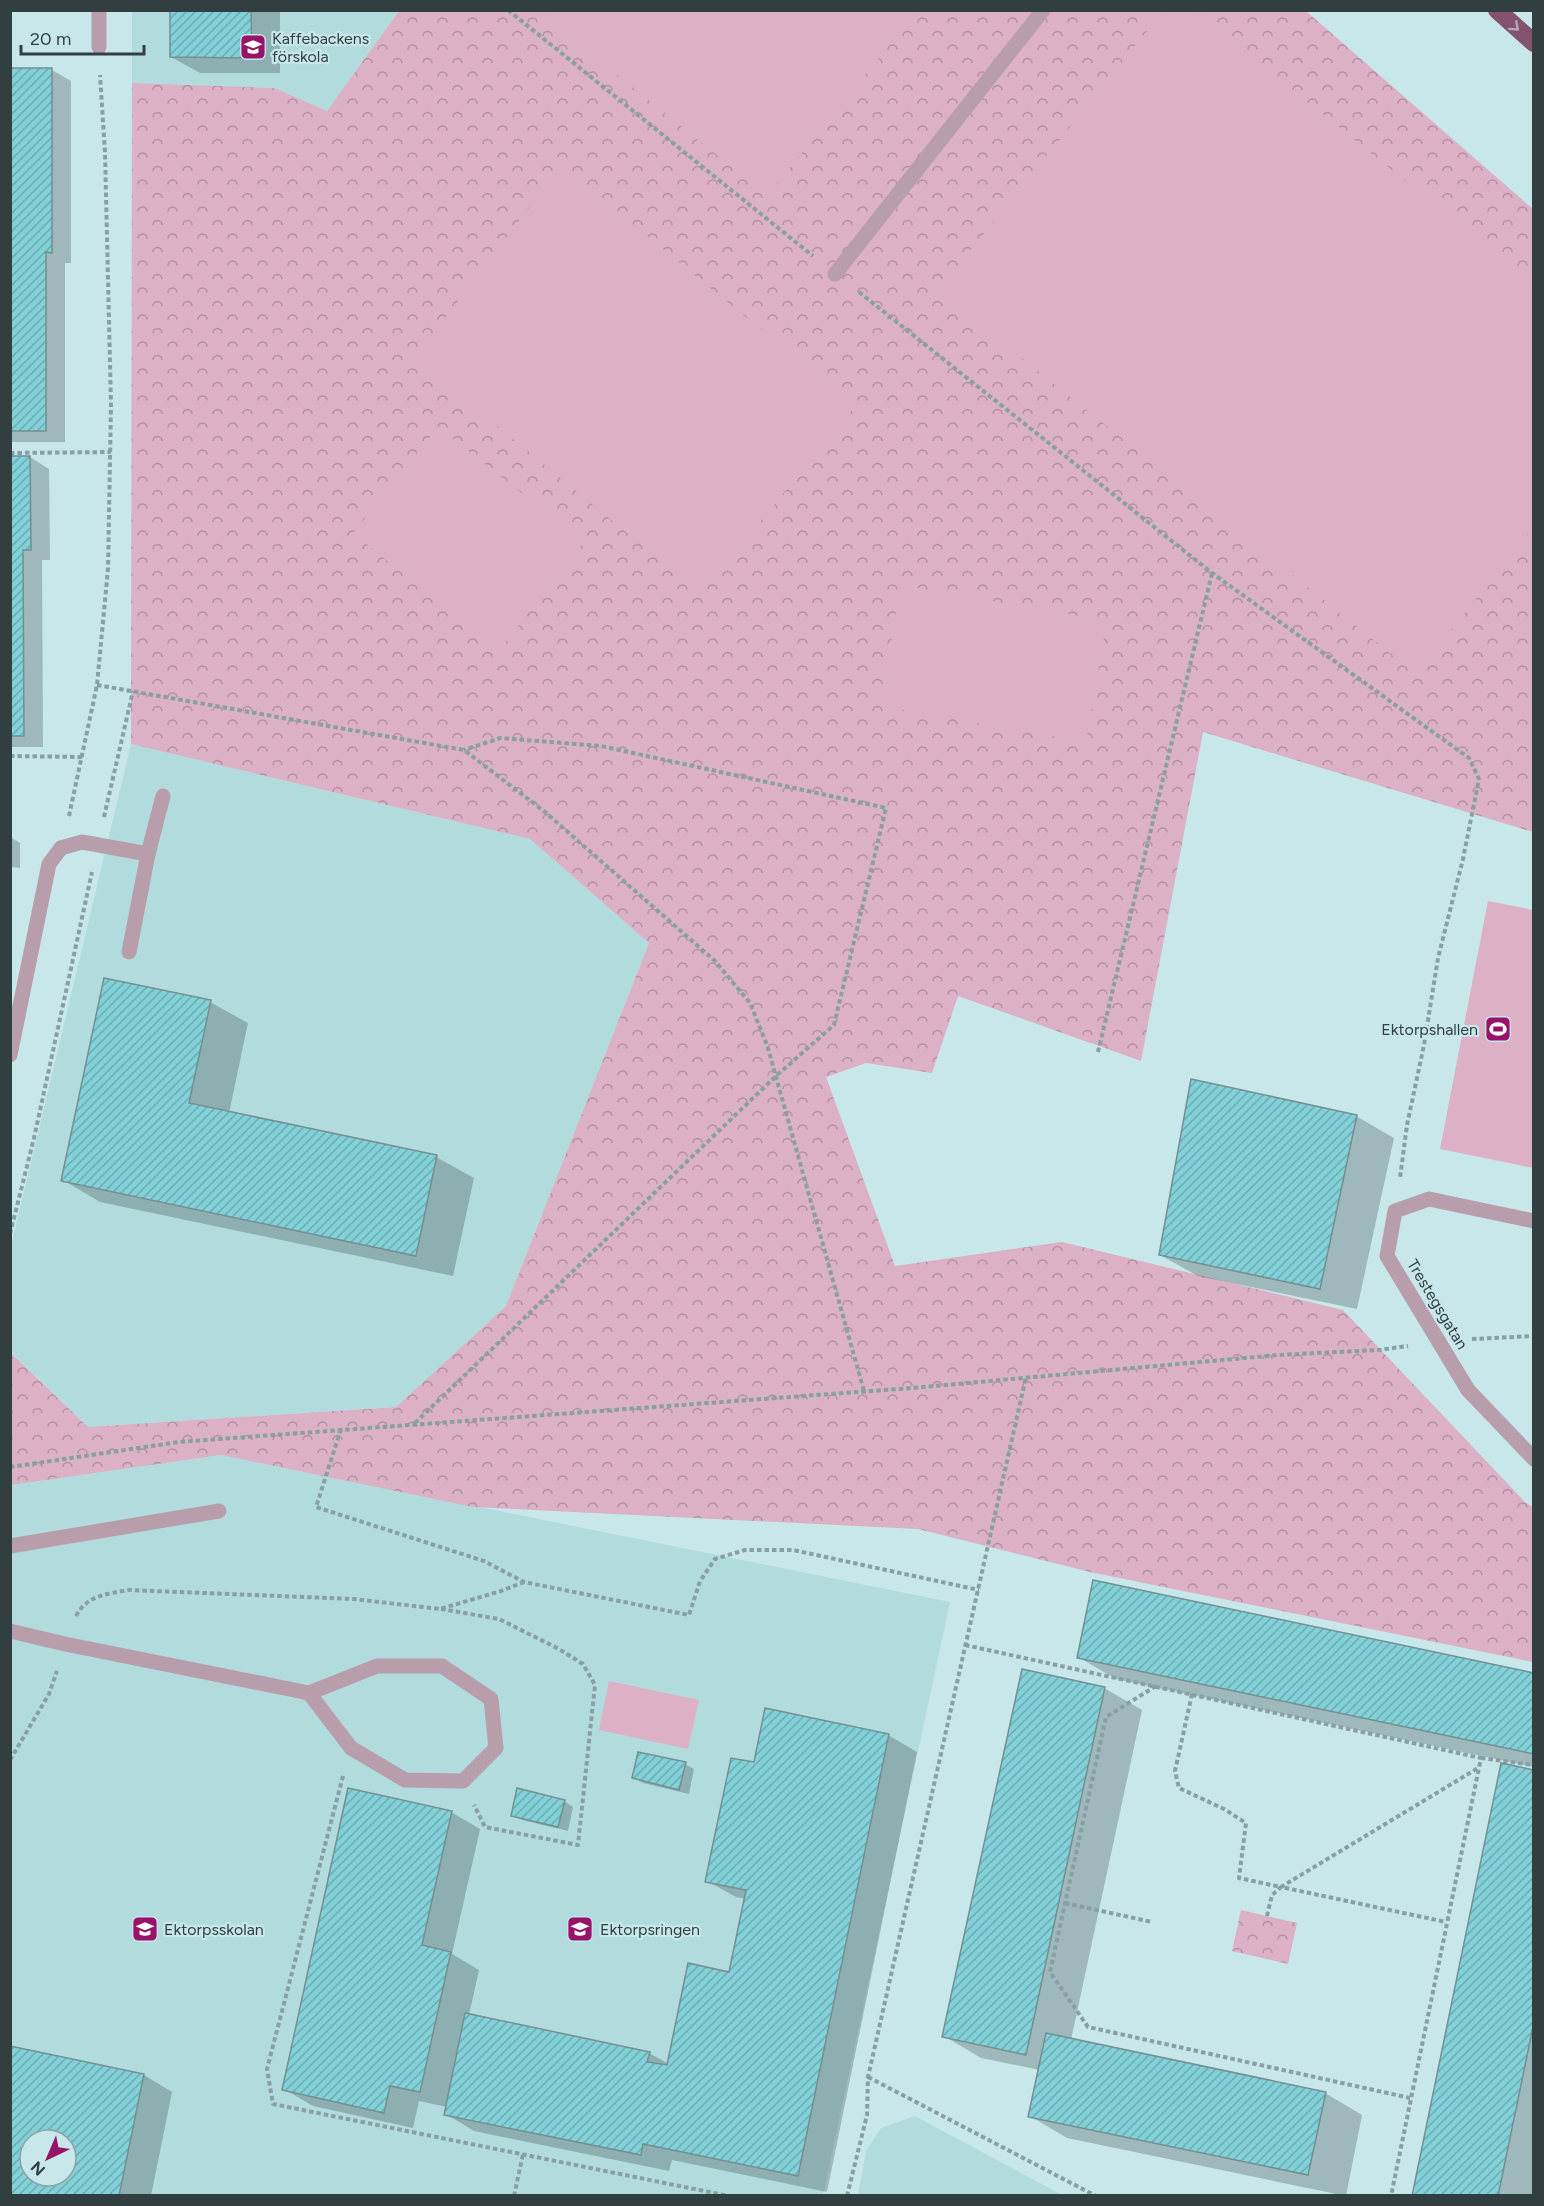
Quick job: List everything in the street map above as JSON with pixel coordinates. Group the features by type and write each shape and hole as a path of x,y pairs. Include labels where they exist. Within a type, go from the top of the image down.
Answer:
{"highway":[{"path":"1497,10 1533,43"}],"street":[{"path":"99,10 99,47"},
{"path":"836,274 1043,10"},
{"path":"129,952 148,854 163,796"},
{"path":"10,1055 50,864 62,848 82,842 148,854"},
{"path":"1395,1211 1429,1199 1533,1221"},
{"name":"Trestegsgatan","path":"1395,1211 1387,1256 1468,1390 1533,1459"},
{"path":"10,1546 219,1511"},
{"path":"10,1631 309,1692 377,1666 442,1666 491,1699 496,1748 463,1781 405,1780 351,1748 309,1692"}],"path":[{"path":"508,10 1212,573 1469,758 1479,779 1463,859 1438,958 1424,1045 1407,1125 1395,1211"},
{"path":"62,848 97,685 108,569 111,452 105,152 99,47"},
{"path":"10,453 111,452"},
{"path":"1098,1052 1212,573"},
{"path":"97,685 464,750 545,812 715,961 750,1003 767,1045 864,1391"},
{"path":"10,1234 34,1138 133,691"},
{"path":"414,1423 776,1076 834,1025 886,807 602,746 500,738 464,750"},
{"path":"10,756 83,756"},
{"path":"10,1467 179,1442 864,1391 1278,1355 1379,1350 1440,1342 1533,1336"},
{"path":"847,2196 867,2115 868,2078 1026,1377"},
{"path":"341,1429 316,1507 484,1561 524,1582 689,1616 700,1581 715,1559 746,1550 793,1550 979,1590"},
{"path":"440,1609 524,1582"},
{"path":"10,1761 49,1694 72,1622 81,1606 98,1595 129,1590 354,1599 440,1609 499,1619 559,1649 583,1664 594,1685 578,1845 485,1827 463,1781"},
{"path":"965,1645 1481,1758 1533,1765"},
{"path":"1157,1686 1106,1716 1050,1972 1088,2027 1410,2098"},
{"path":"1192,1694 1174,1771 1179,1788 1224,1809 1246,1823 1239,1878 1446,1922"},
{"path":"351,1748 267,2069 273,2104 729,2196"},
{"path":"1391,2196 1481,1758"},
{"path":"1267,1916 1272,1895 1281,1887 1479,1767"},
{"path":"1065,1903 1152,1922"},
{"path":"868,2078 1096,2196"},
{"path":"514,2196 523,2154"}],"shaded area":[{"name":"Kaffebackens förskola","path":"132,11 399,11 327,112 273,88 132,83"},
{"path":"131,744 530,839 649,943 506,1306 396,1407 88,1427 11,1352 11,1246"},
{"name":"Ektorpsringen","path":"221,1455 950,1602 823,2195 11,2195 10,1485"},
{"path":"915,2116 1062,2195 858,2195 866,2151 881,2128"}],"green space":[{"path":"399,11 1306,11 1533,209 1533,832 1203,732 1141,1061 958,996 932,1073 866,1063 826,1077 895,1266 1062,1242 1343,1310 1525,1502 1533,1507 1533,1662 1090,1572 918,1529 473,1507 221,1455 11,1485 10,1352 88,1427 396,1407 506,1306 649,943 530,839 131,744 132,83 274,88 327,111"},
{"path":"539,11 917,11 767,196"},
{"path":"1163,11 1194,11 1533,283 1533,528 1416,674 938,291"},
{"path":"561,166 855,406 701,594 415,358"},
{"path":"438,427 584,542 498,652 353,533"},
{"path":"901,585 1107,621 1086,742 880,706"},
{"name":"Ektorpshallen","path":"1488,901 1533,910 1533,1168 1440,1149"},
{"path":"609,1681 699,1700 688,1749 599,1730"},
{"path":"1241,1910 1297,1923 1288,1964 1232,1951"}],"building":[{"name":"Kaffebackens förskola","path":"170,10 251,10 252,58 170,57"},
{"path":"10,68 52,68 52,253 46,252 46,431 10,431"},
{"path":"10,456 30,456 31,550 23,550 24,736 10,736"},
{"path":"104,978 211,1000 189,1103 437,1155 416,1256 61,1181"},
{"path":"1191,1079 1357,1115 1320,1289 1159,1255"},
{"path":"1093,1580 1534,1673 1534,1754 1077,1658"},
{"path":"1022,1669 1105,1687 1026,2055 942,2037"},
{"path":"765,1708 889,1734 798,2176 643,2144 641,2155 444,2115 465,2013 650,2052 647,2062 667,2065 688,1963 729,1972 746,1890 705,1882 731,1758 754,1762"},
{"path":"638,1752 686,1762 679,1790 632,1778"},
{"path":"1501,1763 1534,1770 1534,2022 1498,2196 1412,2196"},
{"path":"348,1788 452,1811 422,1945 451,1952 420,2092 390,2086 384,2113 282,2090"},
{"path":"517,1788 565,1800 558,1827 511,1816"},
{"path":"1046,2033 1326,2092 1308,2175 1028,2117"},
{"path":"10,2046 144,2074 119,2196 10,2196"}],"place":[{"name":"Kaffebackens förskola","path":"253,47"},
{"name":"Ektorpshallen","path":"1498,1029"},
{"name":"Ektorpsskolan","path":"145,1929"},
{"name":"Ektorpsringen","path":"580,1929"}]}
